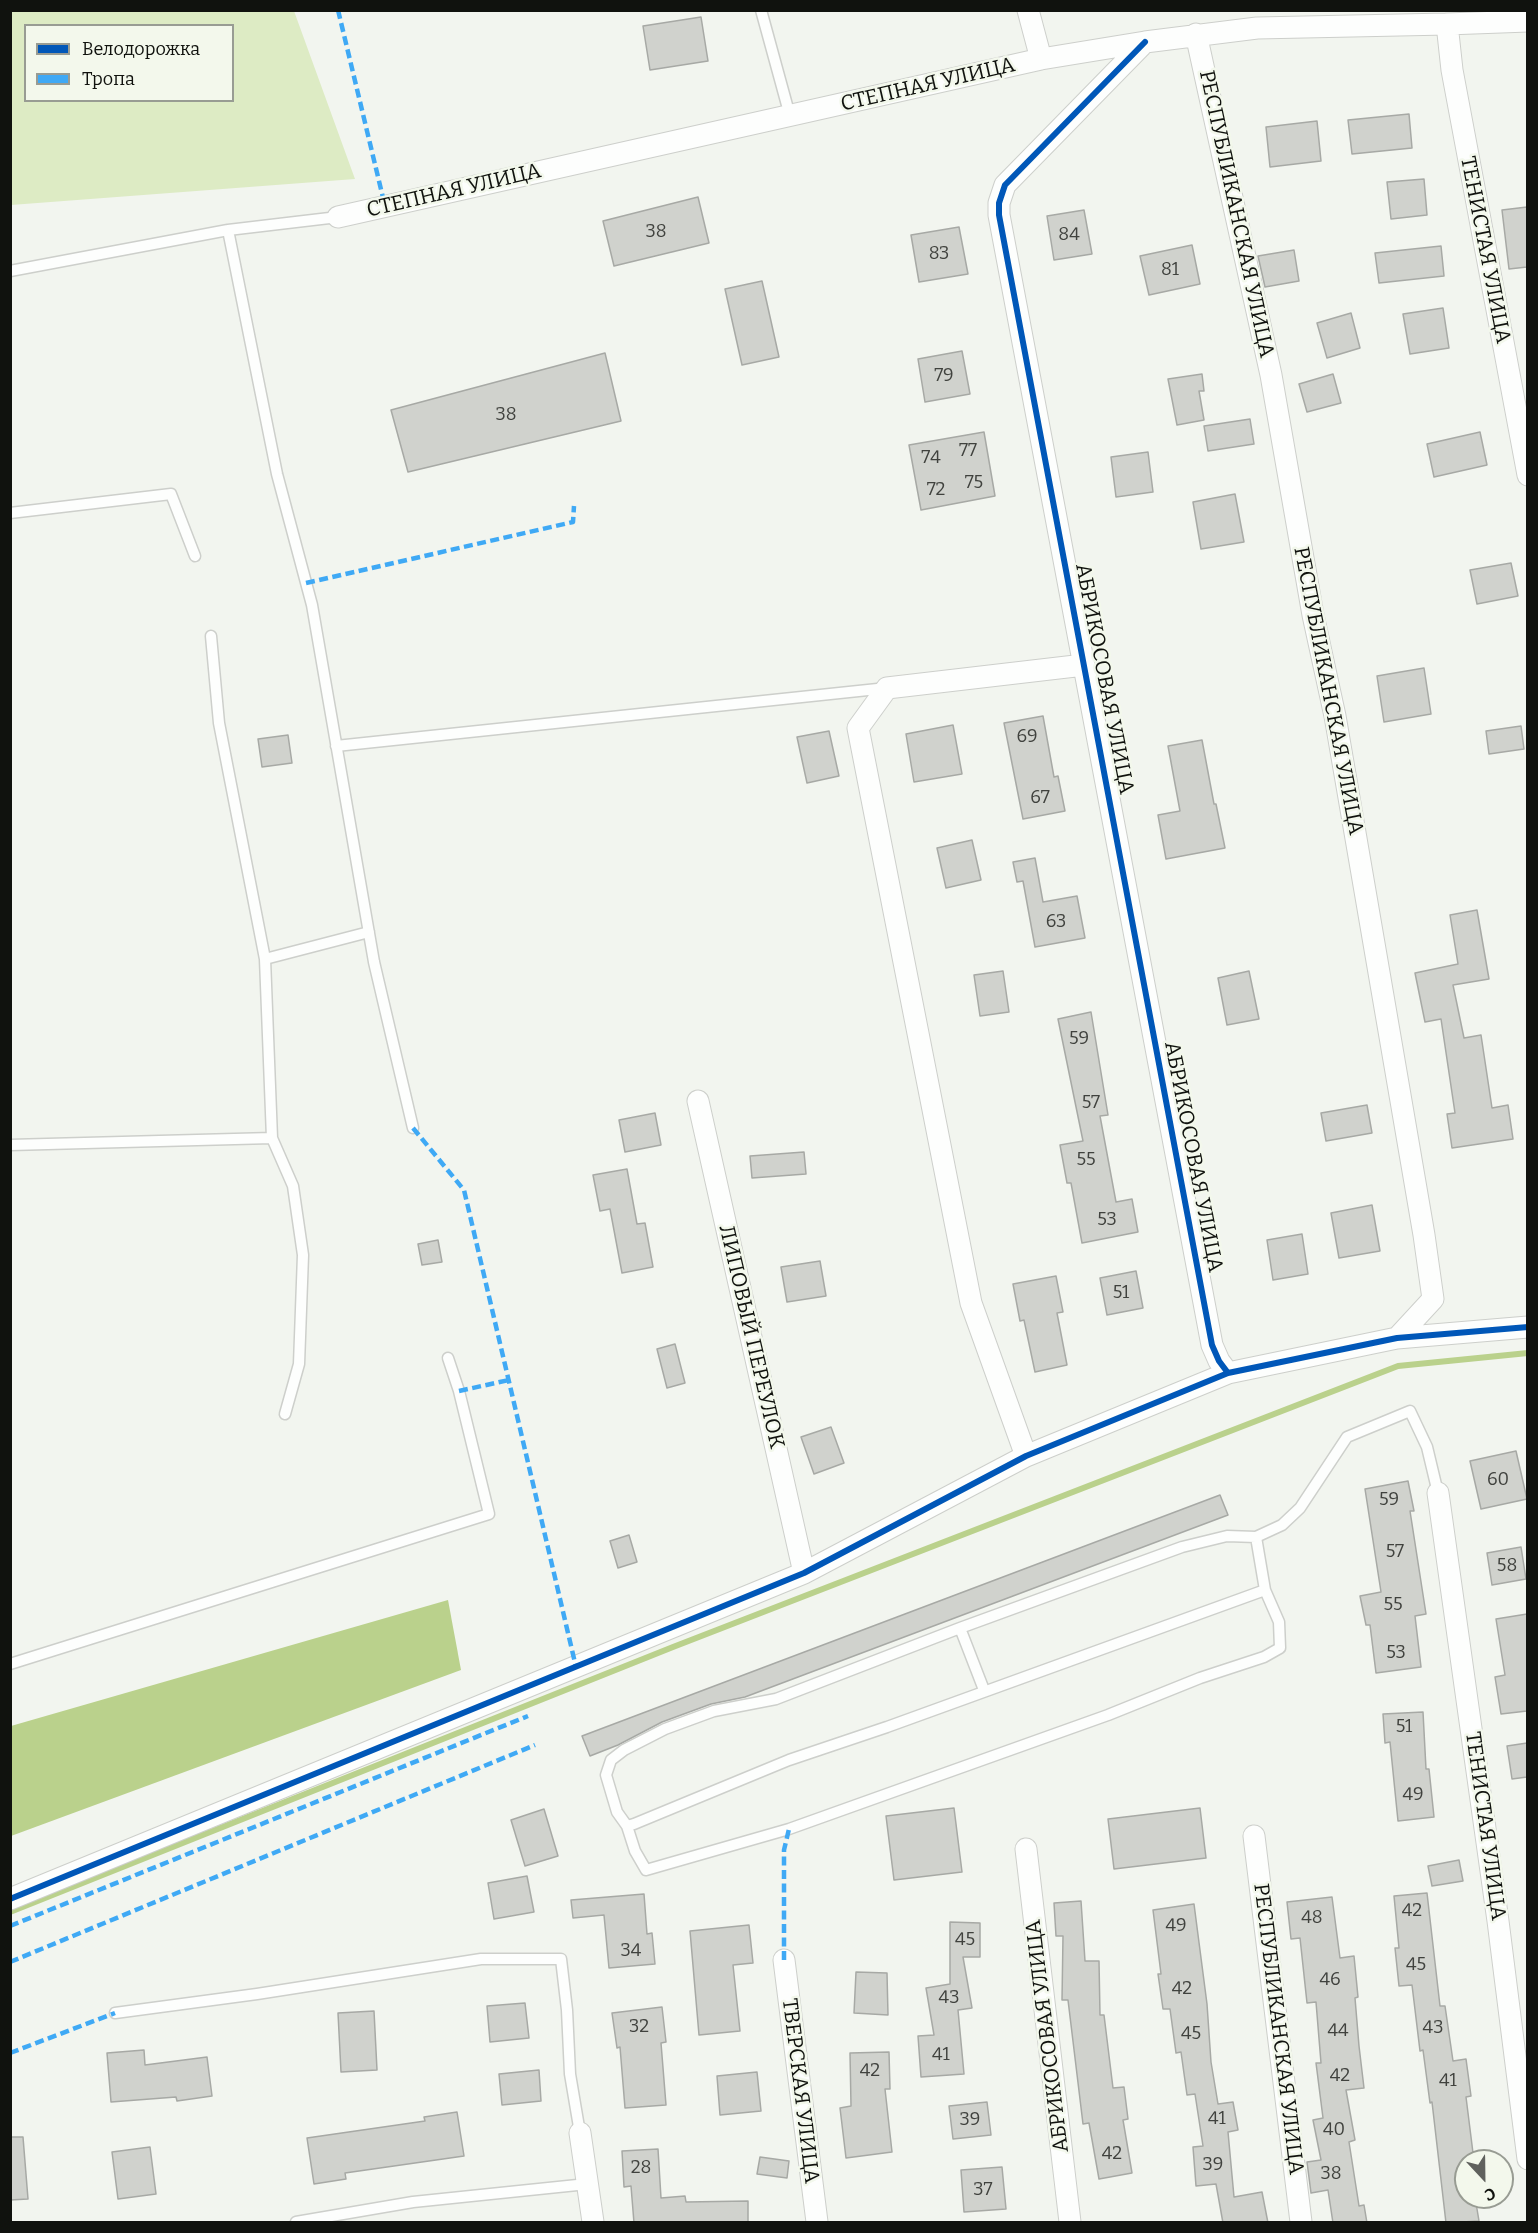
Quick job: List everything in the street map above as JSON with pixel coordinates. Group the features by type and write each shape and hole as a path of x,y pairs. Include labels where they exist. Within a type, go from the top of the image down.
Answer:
{"street":[{"path":"1028,10 1041,59"},
{"name":"СТЕПНАЯ УЛИЦА","path":"338,217 1041,59 1196,34 1256,19 1448,24 1482,16 1527,21"},
{"name":"ТЕНИСТАЯ УЛИЦА","path":"1448,24 1452,70 1527,475"},
{"name":"РЕСПУБЛИКАНСКАЯ УЛИЦА","path":"1196,34 1271,375 1313,615 1335,716 1424,1235 1433,1299 1397,1338"},
{"name":"АБРИКОСОВАЯ УЛИЦА","path":"1145,42 1005,185 999,203 999,215 1212,1345 1228,1374"},
{"path":"1026,1456 971,1303 858,728 887,688 1084,664"},
{"name":"ЛИПОВЫЙ ПЕРЕУЛОК","path":"698,1101 804,1574"},
{"path":"10,1899 804,1574 1026,1456 1228,1374 1397,1338 1527,1327"},
{"name":"ТЕНИСТАЯ УЛИЦА","path":"1438,1493 1498,1921 1527,2159"},
{"name":"РЕСПУБЛИКАНСКАЯ УЛИЦА","path":"1254,1836 1301,2223"},
{"name":"АБРИКОСОВАЯ УЛИЦА","path":"1026,1849 1070,2223"},
{"name":"ТВЕРСКАЯ УЛИЦА","path":"784,1960 817,2223"},
{"path":"580,2133 593,2223"}],"lane":[{"path":"761,10 790,116"},
{"path":"10,271 228,230 338,217"},
{"path":"228,230 277,474 312,605 369,932 413,1128"},
{"path":"10,513 171,494 195,556"},
{"path":"211,636 219,723 265,959 272,1138 293,1186 303,1255 299,1364 285,1414"},
{"path":"336,746 887,688"},
{"path":"265,959 369,932"},
{"path":"10,1145 272,1138"},
{"path":"10,1664 489,1514 459,1391 448,1358"},
{"path":"1257,1537 1265,1590 1279,1622 1281,1648 1264,1657 1200,1678 1108,1715 789,1829 646,1870 635,1851 627,1826 617,1812 606,1775 611,1760 624,1750 665,1730 714,1711 776,1699 960,1628 1182,1547 1227,1536 1257,1537 1282,1525 1300,1508 1347,1437 1410,1411 1427,1447 1438,1493"},
{"path":"627,1826 789,1760 887,1727 1265,1590"},
{"path":"960,1628 984,1690"},
{"path":"115,2013 257,1994 481,1959 561,1959 567,2010 570,2074 580,2133"},
{"path":"296,2223 413,2202 587,2184"}],"shaded area":[{"path":"11,10 294,11 355,179 11,205"},
{"path":"448,1600 461,1670 11,1836 11,1726"}],"building":[{"path":"701,17 708,61 650,70 643,26"},
{"path":"1409,114 1412,148 1352,154 1348,120"},
{"path":"1317,121 1321,161 1270,167 1266,127"},
{"path":"1424,179 1427,215 1391,219 1387,182"},
{"path":"698,197 709,243 614,266 603,221"},
{"path":"1527,207 1527,267 1509,269 1502,210"},
{"path":"1084,210 1092,254 1054,260 1047,216"},
{"path":"959,227 968,274 919,282 911,235"},
{"path":"1192,245 1200,284 1149,295 1140,256"},
{"path":"1441,246 1444,276 1379,283 1375,253"},
{"path":"1294,250 1299,281 1265,287 1258,256"},
{"path":"762,281 779,357 742,365 725,289"},
{"path":"1443,308 1449,348 1410,354 1403,314"},
{"path":"1351,313 1360,348 1327,358 1317,323"},
{"path":"962,351 970,394 925,402 918,359"},
{"path":"605,353 621,421 408,472 391,410"},
{"path":"1202,374 1204,391 1199,391 1204,420 1177,425 1168,379"},
{"path":"1333,374 1341,403 1307,412 1299,384"},
{"path":"1250,419 1254,444 1208,451 1204,426"},
{"path":"984,432 995,496 921,510 909,445"},
{"path":"1480,432 1487,465 1434,477 1427,444"},
{"path":"1148,452 1153,492 1116,497 1111,457"},
{"path":"1235,494 1244,542 1201,549 1193,502"},
{"path":"1511,563 1518,596 1477,604 1470,570"},
{"path":"1424,668 1431,714 1384,722 1377,676"},
{"path":"1043,716 1054,777 1058,776 1065,811 1023,819 1004,723"},
{"path":"953,725 962,774 914,782 906,734"},
{"path":"1521,726 1524,749 1489,754 1486,731"},
{"path":"829,731 839,776 807,783 797,737"},
{"path":"288,735 292,763 262,767 258,739"},
{"path":"1202,740 1225,848 1166,859 1158,815 1180,811 1168,746"},
{"path":"972,840 981,880 946,888 937,848"},
{"path":"1035,858 1043,902 1077,896 1085,938 1035,947 1023,881 1017,882 1013,862"},
{"path":"1477,910 1489,979 1453,985 1464,1038 1481,1035 1492,1108 1508,1105 1513,1139 1452,1148 1447,1114 1455,1113 1441,1019 1425,1022 1415,973 1458,964 1450,915"},
{"path":"1003,971 1009,1012 980,1016 974,975"},
{"path":"1249,971 1259,1019 1227,1025 1218,978"},
{"path":"1091,1012 1108,1115 1100,1116 1116,1202 1132,1199 1138,1232 1082,1243 1071,1183 1067,1183 1060,1145 1083,1141 1058,1019"},
{"path":"1367,1105 1372,1133 1326,1141 1321,1113"},
{"path":"655,1113 661,1145 625,1152 619,1120"},
{"path":"804,1152 806,1174 752,1178 750,1156"},
{"path":"627,1169 637,1224 645,1223 653,1267 622,1273 610,1209 600,1211 593,1175"},
{"path":"1372,1205 1380,1251 1339,1258 1331,1213"},
{"path":"1302,1234 1308,1274 1273,1280 1267,1240"},
{"path":"438,1240 442,1262 422,1265 418,1244"},
{"path":"820,1261 826,1296 787,1302 781,1267"},
{"path":"1136,1271 1143,1308 1107,1315 1100,1278"},
{"path":"1056,1276 1063,1312 1057,1313 1067,1365 1035,1372 1024,1320 1020,1321 1013,1284"},
{"path":"675,1344 685,1383 667,1388 657,1349"},
{"path":"831,1427 844,1463 814,1474 801,1437"},
{"path":"1516,1451 1527,1499 1481,1509 1470,1461"},
{"path":"1408,1481 1414,1511 1410,1511 1426,1614 1415,1616 1421,1667 1376,1673 1370,1625 1366,1625 1360,1596 1381,1592 1365,1489"},
{"path":"1220,1495 1228,1515 745,1697 711,1704 662,1722 618,1745 590,1756 582,1736"},
{"path":"629,1535 637,1562 618,1568 610,1541"},
{"path":"1521,1547 1526,1579 1492,1585 1487,1553"},
{"path":"1527,1614 1527,1711 1501,1714 1495,1677 1505,1675 1496,1619"},
{"path":"1423,1712 1426,1769 1429,1769 1434,1817 1398,1821 1390,1742 1385,1743 1383,1714"},
{"path":"1527,1743 1527,1777 1512,1779 1507,1746"},
{"path":"954,1808 962,1872 894,1880 886,1816"},
{"path":"1200,1808 1206,1858 1114,1869 1108,1819"},
{"path":"544,1809 558,1856 525,1866 511,1820"},
{"path":"1459,1860 1463,1881 1432,1886 1428,1866"},
{"path":"527,1876 534,1912 494,1919 488,1883"},
{"path":"1427,1893 1440,2006 1445,2006 1453,2061 1466,2059 1471,2096 1466,2097 1472,2149 1454,2149 1454,2209 1477,2209 1479,2221 1446,2223 1432,2102 1430,2103 1423,2050 1420,2051 1412,1985 1399,1986 1395,1948 1399,1948 1394,1896"},
{"path":"644,1894 647,1934 652,1933 655,1964 609,1968 604,1915 573,1918 571,1900"},
{"path":"1332,1897 1340,1958 1354,1956 1358,1997 1355,1998 1364,2088 1346,2090 1355,2140 1349,2142 1359,2206 1364,2205 1367,2223 1333,2223 1328,2190 1311,2193 1307,2162 1321,2160 1313,2120 1323,2118 1316,2063 1321,2063 1316,2002 1307,2003 1300,1938 1291,1939 1287,1902"},
{"path":"1081,1901 1085,1961 1099,1961 1100,2015 1104,2015 1113,2088 1124,2087 1128,2119 1123,2120 1132,2173 1099,2179 1089,2123 1083,2124 1068,2000 1062,2000 1063,1936 1056,1936 1054,1903"},
{"path":"1194,1904 1207,2004 1211,2062 1218,2104 1233,2102 1238,2130 1228,2132 1234,2197 1262,2192 1268,2223 1223,2223 1216,2184 1196,2186 1193,2147 1203,2146 1195,2094 1187,2095 1181,2052 1176,2053 1170,2009 1163,2009 1153,1910"},
{"path":"950,1922 980,1923 980,1957 963,1957 972,2008 958,2010 964,2074 921,2077 918,2036 934,2035 926,1988 950,1984"},
{"path":"749,1925 753,1963 733,1965 740,2031 699,2035 690,1931"},
{"path":"856,1972 887,1973 888,2015 854,2013"},
{"path":"525,2003 529,2038 490,2042 487,2006"},
{"path":"662,2007 666,2042 661,2043 666,2105 625,2108 620,2047 617,2048 612,2013"},
{"path":"374,2011 377,2070 341,2072 338,2013"},
{"path":"144,2050 145,2065 207,2057 212,2096 177,2101 176,2097 111,2102 107,2053"},
{"path":"889,2052 890,2089 885,2089 892,2152 846,2158 840,2108 851,2106 850,2053"},
{"path":"539,2070 541,2101 502,2105 499,2074"},
{"path":"757,2072 761,2111 720,2115 717,2076"},
{"path":"987,2102 991,2135 953,2139 949,2106"},
{"path":"457,2112 464,2156 345,2173 346,2179 314,2184 307,2138 425,2121 424,2117"},
{"path":"10,2137 23,2137 28,2199 10,2200"},
{"path":"150,2147 156,2194 118,2199 112,2152"},
{"path":"658,2149 661,2198 685,2196 686,2202 748,2201 748,2223 634,2223 631,2186 624,2187 622,2151"},
{"path":"760,2157 789,2161 787,2178 757,2174"},
{"path":"1002,2167 1006,2209 964,2212 961,2170"}],"waterway":[{"path":"10,1912 673,1647 1398,1366 1528,1353"}],"marked path":[{"path":"338,10 385,206"},
{"path":"306,583 573,522 574,506"},
{"path":"413,1128 464,1190 576,1667"},
{"path":"459,1391 509,1380"},
{"path":"10,1926 528,1716"},
{"path":"10,1962 535,1745"},
{"path":"784,1960 784,1850 789,1829"},
{"path":"10,2053 115,2013"}],"cycle path":[{"path":"1145,42 1005,185 999,203 999,215 1212,1345 1219,1361 1228,1373"},
{"path":"10,1899 804,1573 1026,1456 1228,1373 1397,1338 1528,1327"}]}
